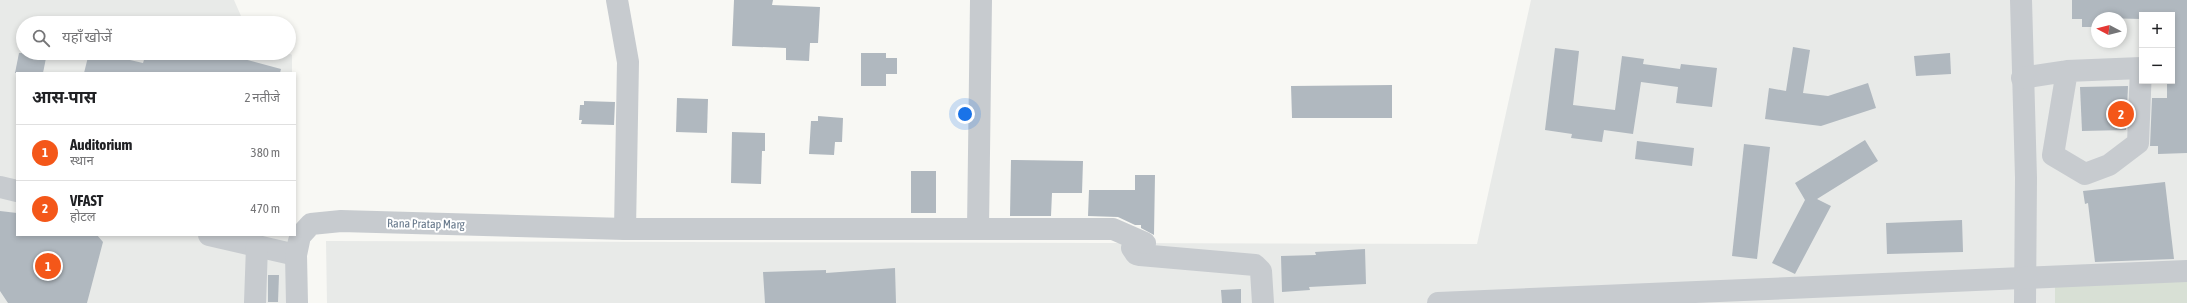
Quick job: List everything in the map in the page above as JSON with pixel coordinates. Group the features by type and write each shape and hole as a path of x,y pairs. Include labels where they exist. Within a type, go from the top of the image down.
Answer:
{"street":[{"path":"617,0 628,62 625,229"},
{"path":"978,229 981,0"},
{"path":"2021,0 2026,178 2025,303"},
{"path":"2022,78 2066,71 2141,68 2138,143 2109,165 2085,174 2053,155 2066,71"},
{"path":"0,187 16,191"},
{"name":"Rana Pratap Marg","path":"297,303 296,255 300,236 311,224 341,221 625,229 1113,229 1145,243 1132,248 1134,252 1146,256 1256,265 1261,270 1263,303"},
{"path":"213,236 296,255"},
{"path":"255,303 257,246"},
{"path":"1438,303 2187,271"}],"shaded area":[{"path":"0,0 234,0 241,16 16,16 16,60 292,60 292,72 16,72 16,236 288,236 288,303 0,303"},
{"path":"1531,0 2187,0 2187,303 327,303 326,241 1477,244"},
{"path":"2187,278 2187,303 2055,303 2055,283"}],"building":[{"path":"734,0 773,0 772,5 820,7 818,43 810,43 809,61 786,60 786,48 732,46"},
{"path":"2072,0 2187,0 2187,153 2158,154 2158,146 2150,146 2152,98 2167,98 2167,84 2175,84 2175,12 2139,12 2139,19 2127,19 2127,12 2091,12 2091,27 2082,27 2082,19 2072,19"},
{"path":"1793,47 1810,50 1803,93 1828,96 1868,83 1876,108 1821,126 1765,119 1769,88 1786,91"},
{"path":"1555,48 1579,51 1573,105 1615,110 1622,56 1644,59 1643,64 1680,69 1681,64 1717,68 1712,107 1676,103 1678,87 1641,82 1633,134 1604,130 1602,142 1571,138 1572,134 1545,130"},
{"path":"861,53 886,53 886,58 897,58 897,74 886,74 886,86 861,86"},
{"path":"1950,53 1951,74 1916,76 1914,56"},
{"path":"18,60 46,60 43,72 15,73"},
{"path":"87,60 130,60 143,63 144,60 247,60 281,69 280,72 84,72"},
{"path":"1392,85 1392,118 1292,118 1291,86"},
{"path":"2128,86 2126,130 2082,131 2080,87"},
{"path":"677,98 708,99 707,133 676,132"},
{"path":"584,101 615,102 614,125 581,124 582,120 579,120 580,105 584,105"},
{"path":"818,116 843,118 842,142 835,142 834,155 809,154 811,121 818,121"},
{"path":"732,132 765,133 765,151 762,151 761,184 731,183"},
{"path":"1865,140 1878,161 1817,199 1831,206 1795,274 1772,263 1805,200 1795,183"},
{"path":"1637,141 1694,148 1692,166 1635,159"},
{"path":"1744,144 1770,147 1757,259 1732,256"},
{"path":"1011,160 1083,161 1082,193 1052,193 1051,216 1010,216"},
{"path":"911,171 936,171 936,213 911,213"},
{"path":"1135,175 1155,175 1154,235 1141,228 1141,225 1135,225 1118,217 1088,216 1089,190 1135,190"},
{"path":"2165,182 2174,259 2095,262 2088,203 2085,204 2083,191"},
{"path":"0,211 16,213 16,236 98,236 103,242 87,303 8,303 0,291"},
{"path":"1962,220 1963,252 1887,254 1886,223"},
{"path":"1365,249 1366,284 1309,287 1310,290 1282,292 1281,256 1316,255 1315,252"},
{"path":"895,268 896,303 765,303 763,272 826,270 826,273"},
{"path":"268,275 279,275 278,302 268,302"},
{"path":"1241,289 1241,303 1222,303 1221,290"}],"place":[{"name":"VFAST","path":"2121,114"},
{"name":"Auditorium","path":"48,266"}]}
